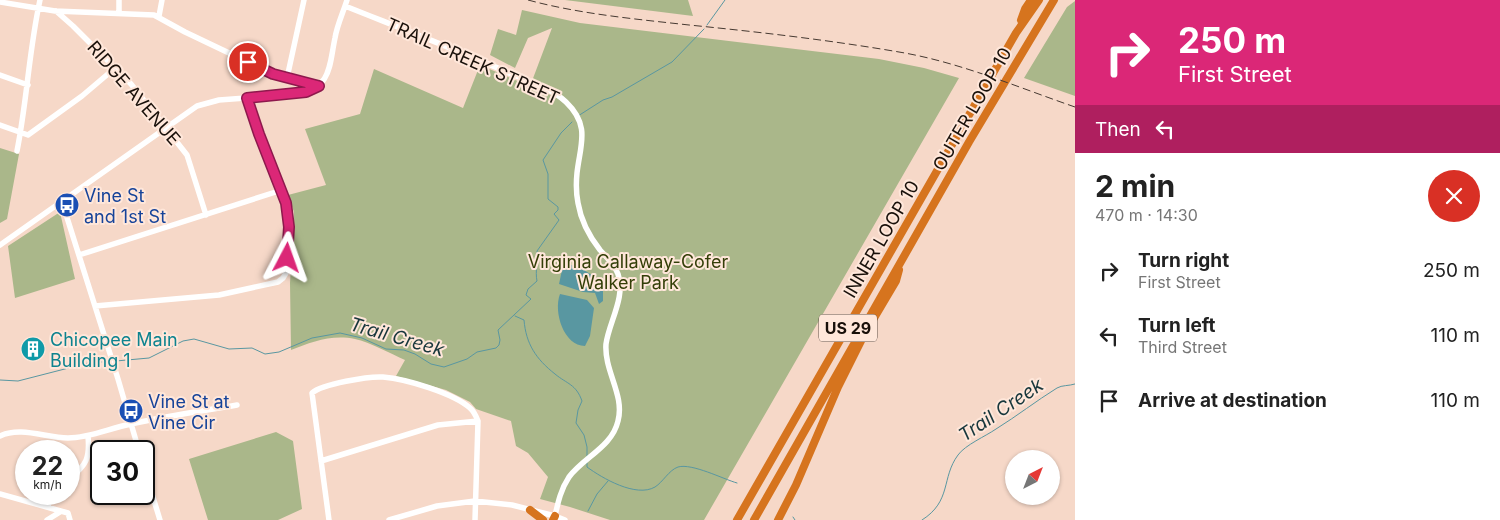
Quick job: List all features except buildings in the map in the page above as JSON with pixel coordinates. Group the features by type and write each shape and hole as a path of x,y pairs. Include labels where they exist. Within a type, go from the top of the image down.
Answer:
{"highway":[{"path":"1016,33 1025,9 1031,0"},
{"name":"INNER LOOP 10","path":"737,520 1016,33 1039,0"},
{"name":"OUTER LOOP 10","path":"754,520 902,259 1053,2"},
{"path":"778,520 796,485 838,387 896,281 902,259"},
{"path":"530,510 543,520"}],"street":[{"path":"17,151 40,0"},
{"path":"119,0 119,13"},
{"path":"159,16 162,0"},
{"path":"288,78 304,0"},
{"path":"0,2 55,11 150,14 159,16 185,32 273,74 319,86"},
{"path":"0,245 190,110 206,102 306,92 319,86 327,74 337,28 346,3"},
{"name":"TRAIL CREEK STREET","path":"346,3 546,90 561,98 575,114 580,126 583,139 576,188 580,212 590,237 612,264 620,281 619,295 609,332 606,355 610,375 619,400 619,415 614,432 601,448 577,469 562,488 555,519"},
{"name":"RIDGE AVENUE","path":"55,11 74,26 131,84 187,155 206,215"},
{"path":"0,125 26,135 31,133 82,96 115,68"},
{"path":"0,75 28,85"},
{"path":"95,306 219,295 278,282 284,278 286,273 289,227 288,210 247,98"},
{"path":"80,255 282,190"},
{"path":"61,202 80,255 136,440"},
{"path":"329,520 313,391 342,382 376,377 392,378 430,389 460,401 473,410 478,421 475,520"},
{"path":"0,436 10,432 48,434 63,438 88,436 131,424 237,405"},
{"path":"321,461 438,425 478,421"},
{"path":"80,468 88,459 88,436"},
{"path":"0,494 68,513 70,520"},
{"path":"389,520 436,506 475,501 498,503 565,520"},
{"path":"155,504 160,520"},
{"path":"47,520 60,512"}],"green space":[{"path":"565,0 688,0 693,16"},
{"path":"1075,1 1075,96 1024,78 1067,7"},
{"name":"Virginia Callaway-Cofer Walker Park","path":"522,10 580,23 879,59 924,68 959,78 704,520 610,520 540,499 548,477 528,453 516,446 511,421 476,409 470,402 446,390 396,376 405,360 374,345 338,337 314,342 291,350 290,283 294,212 288,195 326,185 305,129 360,114 374,69 463,108 480,65 553,96 556,92 532,81 552,28 528,38 515,68 490,55 498,29 516,35"},
{"path":"0,148 19,154 7,219 0,223"},
{"path":"60,212 75,279 15,298 8,246"},
{"path":"276,432 293,441 302,509 278,520 208,520 189,459"}],"water":[{"path":"568,265 576,265 595,277 603,286 603,301 599,304 595,293 583,292 559,284 562,270"},
{"path":"560,294 587,300 594,308 590,336 585,346 578,345 571,340 562,327 558,310"}],"waterway":[{"path":"707,25 725,0"},
{"path":"578,116 672,62 704,29"},
{"name":"Trail Creek","path":"116,361 149,358 183,341 194,339 229,349 252,348 265,354 279,352 312,338 340,333 362,338 386,349 404,350 415,354 431,364 444,367 467,359 477,352 496,348 500,340 498,330 531,299 526,295 528,289 537,281 537,251 559,220 554,214 558,207 548,199 548,174 543,160 561,133 572,122"},
{"name":"Trail Creek","path":"515,316 524,320 527,336 537,357 571,385 580,395 582,401 576,423 584,435 587,456"},
{"name":"Trail Creek","path":"0,380 18,381 92,362 109,362"},
{"name":"Trail Creek","path":"922,520 938,505 949,472 961,451 1057,388 1075,384"},
{"name":"Trail Creek","path":"587,463 587,467 610,481 638,490 647,490 655,487 669,473 678,467 684,466 699,469 737,483"},
{"path":"588,511 597,494 608,481"}],"railway":[{"path":"528,0 568,9 648,21 794,37 921,56 1010,83 1075,107"}],"place":[{"name":"Vine St and 1st St","path":"67,205"},
{"name":"Chicopee Main Building 1","path":"33,349"},
{"name":"Vine St at Vine Cir","path":"131,411"}],"route":[{"path":"248,62 273,74 319,86 306,92 247,98 286,203 289,217 287,258"}]}
